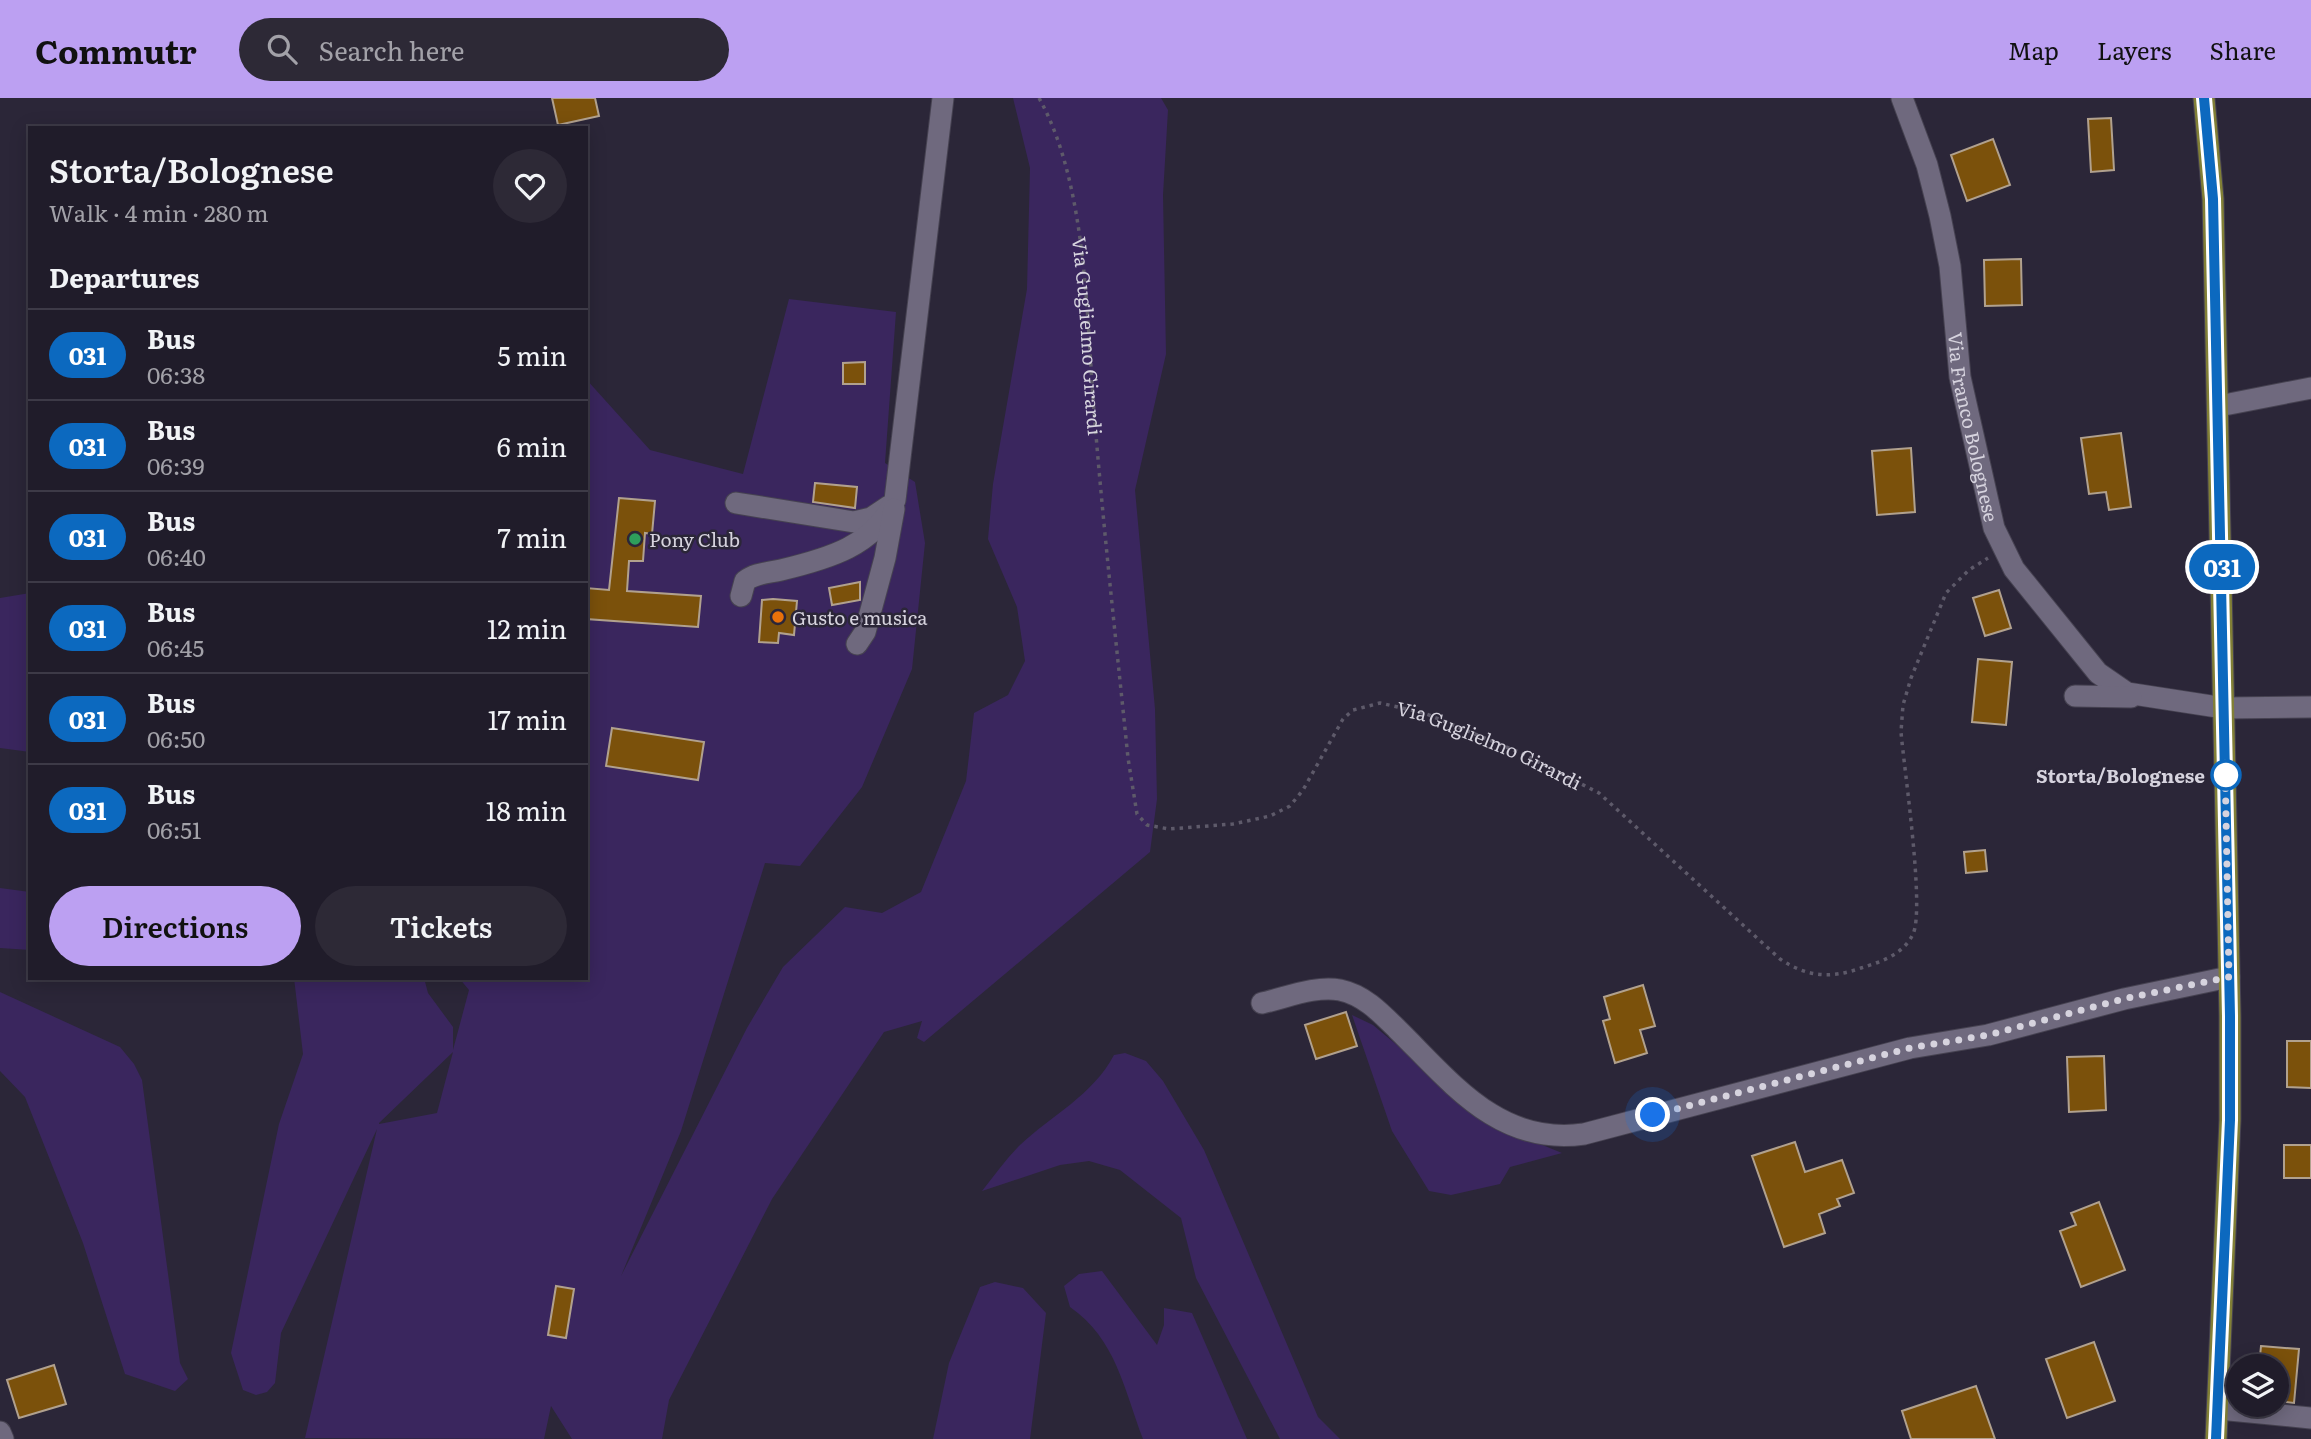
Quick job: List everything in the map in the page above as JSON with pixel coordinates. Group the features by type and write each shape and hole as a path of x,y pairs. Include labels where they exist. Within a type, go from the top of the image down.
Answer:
{"main road":[{"path":"2204,98 2213,199 2219,406 2229,977 2230,1120 2216,1439"}],"street":[{"path":"857,644 865,632 886,558 943,98"},
{"name":"Via Franco Bolognese","path":"1902,98 1927,165 1940,216 1950,266 1960,377 1994,528 2003,552 2098,673 2127,693 2224,708 2311,707"},
{"path":"2219,406 2311,388"},
{"path":"736,503 854,522 871,518 895,500"},
{"path":"741,596 743,585 749,578 800,565 868,538 880,526 895,500"},
{"name":"Via Franco Bolognese","path":"2075,696 2147,697"},
{"path":"1262,1003 1323,990 1340,990 1356,996 1377,1009 1468,1099 1517,1128 1545,1137 1584,1134 1884,1055 1988,1035 2123,999 2229,977"},
{"path":"1897,1068 1988,1035"},
{"path":"2219,1409 2311,1418"},
{"path":"0,1432 3,1439"}],"path":[{"name":"Via Guglielmo Girardi","path":"1039,98 1052,121 1069,168 1084,290 1128,758 1137,814 1147,825 1169,829 1218,826 1281,812 1303,790 1343,719 1359,707 1380,703 1424,713 1471,730 1599,793 1780,959 1794,968 1821,976 1857,970 1901,950 1915,929 1918,900 1901,732 1903,705 1911,678 1946,593 1975,565 2003,552"}],"shaded area":[{"path":"1013,98 1161,98 1168,110 1163,195 1166,354 1135,490 1155,709 1157,799 1150,852 924,1042 917,1038 922,1021 884,1032 772,1199 669,1400 662,1439 572,1439 551,1406 544,1439 305,1438 377,1129 281,1333 275,1383 267,1392 256,1395 243,1390 231,1353 279,1124 303,1054 294,980 425,980 428,993 453,1027 453,1050 469,990 461,980 588,980 588,381 650,450 743,474 789,299 896,312 885,463 915,482 925,543 912,669 862,787 800,866 765,863 681,1131 621,1276 747,1028 783,967 845,907 882,913 921,892 966,781 974,713 1008,695 1025,661 1017,607 988,539 993,484 1027,289 1030,168","holes":["453,1052 437,1113 379,1123"]},
{"path":"28,593 28,752 0,748 0,598"},
{"path":"0,888 28,892 28,950 0,948"},
{"path":"0,992 120,1047 134,1064 142,1080 180,1363 188,1379 175,1391 125,1374 83,1243 25,1097 0,1071"},
{"path":"1352,1015 1373,1025 1491,1124 1562,1153 1510,1167 1500,1184 1451,1195 1429,1191 1392,1131"},
{"path":"1125,1053 1146,1061 1163,1081 1204,1150 1318,1417 1340,1439 1280,1439 1196,1278 1181,1218 1120,1170 1089,1161 1060,1165 982,1191 1020,1145 1095,1082 1114,1055"},
{"path":"1102,1271 1157,1345 1164,1325 1164,1308 1192,1313 1247,1439 1143,1439 1117,1366 1098,1334 1070,1307 1064,1286 1079,1274"},
{"path":"995,1282 1023,1288 1046,1313 1030,1439 933,1439 949,1363 980,1287"}],"building":[{"path":"552,98 595,98 599,116 558,125"},
{"path":"2111,118 2114,170 2091,172 2088,119"},
{"path":"1993,139 2010,185 1967,201 1951,155"},
{"path":"2021,259 2022,305 1985,306 1984,260"},
{"path":"865,362 865,384 843,384 843,363"},
{"path":"2121,433 2131,507 2109,510 2106,492 2089,494 2081,438"},
{"path":"1911,448 1915,512 1877,515 1872,451"},
{"path":"815,483 857,487 855,508 813,502"},
{"path":"619,498 655,501 652,534 645,533 643,561 629,561 627,591 701,596 698,627 588,619 588,588 609,590"},
{"path":"860,582 860,600 832,605 829,588"},
{"path":"1999,590 2011,628 1985,636 1973,598"},
{"name":"Gusto e musica","path":"762,600 797,601 794,635 779,633 778,643 759,642"},
{"path":"1978,659 2012,662 2006,725 1972,722"},
{"path":"612,728 704,742 698,780 606,766"},
{"path":"1985,850 1987,871 1966,873 1964,852"},
{"path":"1643,985 1655,1026 1640,1030 1647,1053 1615,1063 1603,1021 1610,1019 1604,997"},
{"path":"1346,1012 1357,1046 1316,1059 1305,1025"},
{"path":"2287,1041 2311,1041 2311,1088 2287,1087"},
{"path":"2104,1056 2106,1110 2069,1112 2067,1057"},
{"path":"1795,1142 1805,1172 1842,1160 1854,1193 1837,1199 1840,1206 1819,1214 1825,1233 1784,1247 1752,1156"},
{"path":"2284,1145 2311,1145 2311,1178 2284,1178"},
{"path":"2099,1202 2125,1270 2081,1287 2060,1231 2076,1225 2071,1213"},
{"path":"556,1286 574,1289 566,1338 548,1335"},
{"path":"2094,1342 2115,1401 2067,1418 2046,1359"},
{"path":"2261,1346 2299,1349 2294,1403 2289,1402 2289,1354 2260,1354"},
{"path":"54,1365 66,1404 19,1418 7,1380"},
{"path":"1976,1386 1995,1439 1911,1439 1902,1411"}],"bus line":[{"name":"031","path":"2204,98 2213,199 2219,406 2230,1016 2230,1120 2216,1439"}],"place":[{"name":"Pony Club","path":"635,539"},
{"name":"Gusto e musica","path":"778,617"},
{"name":"Storta/Bolognese","path":"2226,775"}],"route":[{"path":"1653,1115 1910,1048 1988,1035 2123,999 2229,977 2225,762 2226,775"}]}
